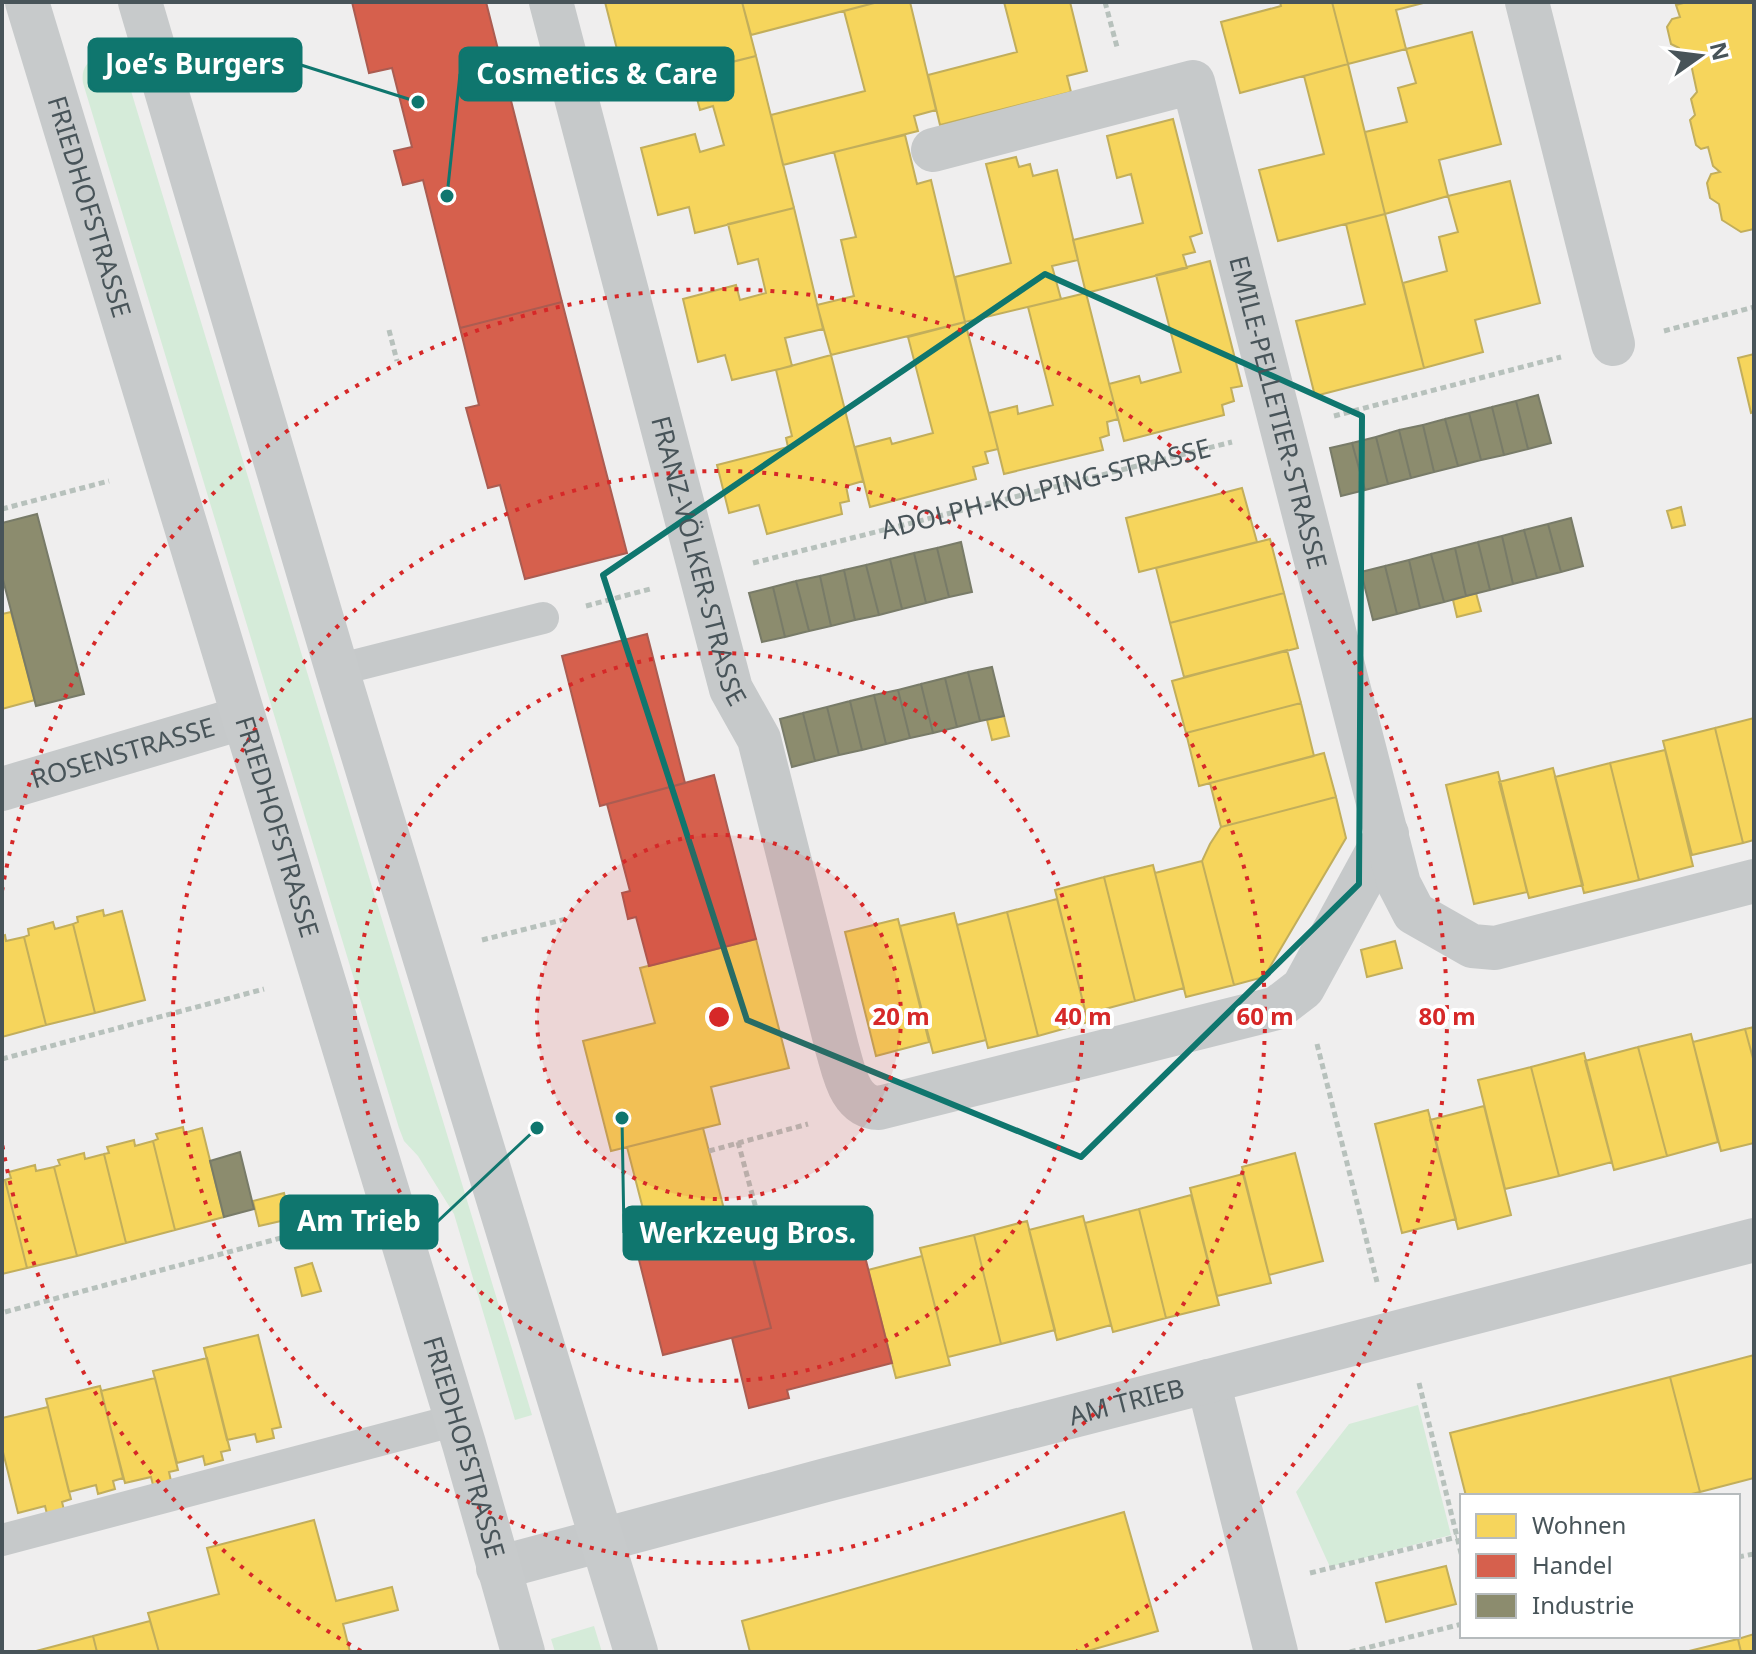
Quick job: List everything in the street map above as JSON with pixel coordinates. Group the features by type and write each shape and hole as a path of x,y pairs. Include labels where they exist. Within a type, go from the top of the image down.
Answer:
{"main road":[{"path":"140,2 337,670 636,1652"},
{"name":"FRIEDHOFSTRASSE","path":"19,6 242,718 456,1420 523,1652"}],"street":[{"name":"FRANZ-VÖLKER-STRASSE","path":"551,2 731,689 759,739 837,1048 850,1088 867,1108"},
{"path":"1527,2 1613,344"},
{"name":"EMILE-PELLETIER-STRASSE","path":"933,150 1193,82 1399,884 1414,913 1472,946 1495,948 1754,881"},
{"name":"ROSENSTRASSE","path":"2,789 242,718"},
{"path":"867,1108 879,1108 1277,1008 1303,988 1387,834"},
{"name":"AM TRIEB","path":"498,1568 1754,1240"},
{"path":"1208,1381 1276,1652"}],"lane":[{"path":"337,670 543,618"},
{"path":"2,1540 456,1420"}],"path":[{"name":"ADOLPH-KOLPING-STRASSE","path":"543,618 1754,307"},
{"path":"389,330 397,361"},
{"path":"2,509 109,481"},
{"path":"482,940 566,919"},
{"path":"1303,988 1390,1333"},
{"path":"2,1059 264,989"},
{"path":"709,1151 867,1108"},
{"path":"738,1142 768,1253"},
{"path":"5,1312 333,1224"},
{"path":"1417,1376 1460,1549"},
{"path":"1260,1586 1457,1537"},
{"path":"1350,1652 1460,1624"}],"highlighted area":[{"path":"1045,274 1362,416 1359,884 1081,1157 747,1020 603,575"}],"green space":[{"path":"98,56 115,58 125,71 532,1415 515,1420 454,1214 418,1156 404,1141 399,1128 83,83 85,67"},
{"path":"1418,1405 1451,1535 1330,1567 1296,1492 1349,1424"},
{"path":"594,1626 602,1652 555,1652 551,1639"}],"building: Wohnen":[{"path":"605,2 742,2 756,56 657,81 649,54 620,61"},
{"path":"742,2 878,2 751,35"},
{"path":"878,2 910,2 936,110 914,116 918,131 783,165 771,115 865,91 844,11"},
{"path":"1004,2 1070,2 1087,71 1067,76 1071,92 940,125 928,75 1017,52"},
{"path":"1280,2 1332,2 1348,64 1240,93 1221,22 1281,6"},
{"path":"1332,2 1427,2 1396,10 1406,49 1348,64"},
{"path":"1687,2 1754,2 1754,229 1741,232 1722,220 1719,204 1710,198 1707,183 1711,174 1720,172 1713,166 1708,147 1701,149 1696,145 1690,120 1695,115 1691,99 1697,92 1691,64 1682,60 1679,48 1671,44 1667,27 1672,19 1680,17 1676,5"},
{"path":"1472,32 1501,144 1439,160 1448,196 1385,214 1365,132 1407,122 1398,88 1416,83 1406,49"},
{"path":"756,56 794,208 695,233 689,207 658,215 641,148 695,134 700,152 724,145 713,106 700,110 690,72"},
{"path":"1348,64 1385,214 1278,241 1259,170 1324,154 1304,76"},
{"path":"1173,119 1202,233 1190,237 1195,252 1183,255 1187,268 1086,293 1073,240 1143,223 1131,174 1117,178 1107,136"},
{"path":"905,135 917,184 931,180 965,322 831,355 817,305 854,296 841,240 856,237 834,152"},
{"path":"1016,157 1019,167 1030,164 1033,176 1057,170 1078,260 1052,266 1061,299 965,322 955,277 1011,263 986,164"},
{"path":"1510,181 1540,303 1475,320 1483,352 1424,368 1403,283 1447,271 1439,237 1458,232 1448,196"},
{"path":"794,208 823,329 785,338 792,366 732,380 725,355 698,362 683,299 736,285 740,300 766,293 758,259 738,264 728,224"},
{"path":"1385,214 1424,368 1315,396 1296,321 1365,304 1346,224"},
{"path":"1210,261 1242,386 1231,388 1234,401 1222,405 1224,415 1124,441 1109,384 1139,376 1141,383 1181,372 1156,275"},
{"path":"1086,293 1118,419 1107,422 1109,435 1100,438 1103,450 1004,474 989,413 1017,406 1018,414 1053,405 1028,307"},
{"path":"965,322 998,449 985,452 988,463 973,467 976,479 870,507 855,447 890,438 892,444 933,433 908,337"},
{"path":"1754,354 1754,412 1751,413 1738,358"},
{"path":"831,355 863,481 846,486 849,501 840,503 842,514 767,534 759,505 729,513 717,465 788,447 786,438 792,436 776,370"},
{"path":"1242,488 1257,542 1139,572 1126,518"},
{"path":"1681,507 1685,525 1672,528 1667,511"},
{"path":"1270,539 1284,593 1170,623 1156,568"},
{"path":"1284,593 1298,648 1184,677 1170,623"},
{"path":"1476,593 1481,611 1457,617 1453,600"},
{"path":"11,612 35,700 2,709 2,614"},
{"path":"1287,650 1301,703 1186,733 1172,681"},
{"path":"1301,703 1314,756 1199,786 1186,733"},
{"path":"1004,716 1009,736 992,740 987,720"},
{"path":"1754,718 1754,840 1743,843 1715,728"},
{"path":"1715,728 1743,843 1692,855 1663,741"},
{"path":"1665,750 1693,866 1639,880 1610,763"},
{"path":"1324,753 1336,797 1221,827 1210,783"},
{"path":"1610,763 1639,880 1584,893 1555,777"},
{"path":"1553,768 1583,885 1529,898 1499,782"},
{"path":"1498,772 1527,892 1474,904 1446,785"},
{"path":"1336,797 1346,838 1264,977 1234,985 1202,861 1210,844 1221,827"},
{"path":"1202,861 1234,985 1186,997 1155,873"},
{"path":"1153,865 1184,988 1135,1001 1104,877"},
{"path":"1104,877 1135,1001 1086,1014 1055,890"},
{"path":"1057,899 1088,1022 1038,1036 1007,912"},
{"path":"103,910 104,916 122,911 145,1000 95,1013 73,924 78,922 77,917"},
{"path":"1007,912 1038,1036 988,1048 957,925"},
{"path":"954,913 986,1040 933,1053 900,926"},
{"path":"898,919 929,1042 876,1056 845,932"},
{"path":"53,922 55,929 73,924 95,1013 46,1025 24,937 29,935 28,929"},
{"path":"5,935 6,941 24,937 46,1025 2,1037 2,936"},
{"path":"756,939 789,1068 711,1087 720,1124 611,1151 583,1041 655,1023 640,968"},
{"path":"1395,941 1402,968 1367,977 1361,950"},
{"path":"1754,1027 1754,1062 1745,1029"},
{"path":"1745,1029 1754,1062 1754,1143 1721,1151 1693,1042"},
{"path":"1691,1034 1718,1142 1667,1156 1638,1047"},
{"path":"1638,1047 1667,1156 1614,1170 1585,1061"},
{"path":"1584,1053 1612,1162 1559,1176 1531,1067"},
{"path":"1531,1067 1559,1176 1505,1189 1478,1080"},
{"path":"1484,1106 1511,1215 1458,1229 1430,1120"},
{"path":"1428,1110 1456,1219 1402,1233 1375,1124"},
{"path":"183,1127 184,1133 202,1128 224,1217 175,1230 153,1141 158,1139 156,1134"},
{"path":"703,1128 726,1217 650,1236 627,1147"},
{"path":"134,1140 135,1146 153,1141 175,1230 126,1243 104,1154 109,1153 107,1147"},
{"path":"84,1153 85,1159 104,1154 126,1243 77,1256 54,1167 60,1165 58,1160"},
{"path":"1295,1153 1323,1261 1269,1275 1242,1167"},
{"path":"35,1165 36,1171 54,1167 77,1256 27,1268 5,1180 11,1178 9,1172"},
{"path":"1243,1174 1271,1283 1217,1296 1190,1188"},
{"path":"2,1180 5,1180 27,1268 2,1274"},
{"path":"284,1193 290,1219 259,1226 253,1201"},
{"path":"1191,1195 1219,1305 1166,1318 1139,1209"},
{"path":"1139,1209 1166,1318 1113,1332 1085,1223"},
{"path":"1083,1216 1111,1325 1057,1340 1029,1230"},
{"path":"1027,1221 1055,1330 1001,1344 974,1235"},
{"path":"974,1235 1001,1344 948,1357 920,1248"},
{"path":"922,1256 950,1365 896,1378 868,1270"},
{"path":"312,1263 321,1291 302,1296 295,1268"},
{"path":"258,1335 281,1427 272,1429 274,1438 257,1442 255,1434 227,1440 204,1348"},
{"path":"1754,1355 1754,1478 1700,1492 1670,1377"},
{"path":"207,1358 230,1450 221,1452 223,1460 205,1465 203,1456 177,1463 153,1371"},
{"path":"1670,1377 1700,1492 1465,1494 1450,1433"},
{"path":"155,1378 178,1470 169,1472 171,1481 153,1485 151,1477 125,1483 101,1391"},
{"path":"100,1386 123,1478 113,1481 115,1489 98,1494 96,1485 69,1492 46,1399"},
{"path":"48,1407 71,1499 62,1502 64,1510 47,1514 45,1506 18,1513 2,1448 2,1418"},
{"path":"1124,1512 1158,1631 1084,1652 750,1652 742,1621"},
{"path":"314,1520 336,1601 392,1587 398,1610 343,1624 350,1652 159,1652 148,1613 219,1594 207,1548"},
{"path":"1446,1566 1456,1604 1386,1622 1376,1583"},
{"path":"150,1621 159,1652 97,1652 93,1636"},
{"path":"1754,1634 1754,1652 1741,1652 1738,1639"},
{"path":"93,1636 97,1652 36,1652 36,1651"},
{"path":"1738,1639 1741,1652 1685,1652"}],"building: Handel":[{"path":"352,2 486,2 562,302 460,328 423,180 403,185 394,151 412,147 392,68 369,73"},
{"path":"562,302 627,553 525,579 500,485 488,488 466,408 479,405 460,328"},
{"path":"647,634 685,783 600,806 562,656"},
{"path":"714,775 756,939 649,966 636,917 628,919 622,893 630,891 607,804"},
{"path":"741,1213 771,1328 663,1355 634,1240"},
{"path":"858,1229 892,1363 787,1390 789,1398 749,1408 732,1338 771,1328 753,1256"}],"building: Industrie":[{"path":"1538,395 1551,443 1528,449 1516,401"},
{"path":"1516,401 1528,449 1504,455 1492,407"},
{"path":"1492,407 1504,455 1481,460 1469,413"},
{"path":"1469,413 1481,460 1458,466 1445,419"},
{"path":"1445,419 1458,466 1434,472 1423,425"},
{"path":"1423,425 1434,472 1411,478 1399,430"},
{"path":"1399,430 1411,478 1388,484 1376,437"},
{"path":"1376,437 1388,484 1365,490 1352,443"},
{"path":"1352,443 1365,490 1341,496 1330,448"},
{"path":"37,514 84,694 36,706 2,576 2,523"},
{"path":"1571,518 1583,566 1561,572 1548,524"},
{"path":"1548,524 1561,572 1537,578 1524,530"},
{"path":"1524,530 1537,578 1513,584 1502,536"},
{"path":"1502,536 1513,584 1490,590 1478,542"},
{"path":"961,542 972,592 949,597 937,548"},
{"path":"1478,542 1490,590 1466,596 1455,548"},
{"path":"937,548 949,597 926,603 914,553"},
{"path":"1455,548 1466,596 1444,602 1431,554"},
{"path":"914,553 926,603 902,609 890,559"},
{"path":"1431,554 1444,602 1420,608 1409,560"},
{"path":"890,559 902,609 879,615 866,565"},
{"path":"1409,560 1420,608 1397,614 1385,566"},
{"path":"866,565 879,615 855,620 844,570"},
{"path":"1385,566 1397,614 1373,620 1361,572"},
{"path":"844,570 855,620 831,626 820,576"},
{"path":"820,576 831,626 809,631 796,581"},
{"path":"796,581 809,631 785,637 773,587"},
{"path":"773,587 785,637 762,642 749,593"},
{"path":"992,667 1004,716 980,721 968,672"},
{"path":"968,672 980,721 957,727 945,678"},
{"path":"945,678 957,727 933,733 921,684"},
{"path":"921,684 933,733 910,738 898,690"},
{"path":"898,690 910,738 886,744 874,695"},
{"path":"874,695 886,744 862,750 850,701"},
{"path":"850,701 862,750 839,755 827,707"},
{"path":"827,707 839,755 815,761 803,713"},
{"path":"803,713 815,761 792,767 780,719"},
{"path":"240,1152 254,1209 224,1217 210,1161"}],"place":[{"name":"Joe’s Burgers","path":"418,102"},
{"name":"Cosmetics & Care","path":"447,196"},
{"name":"Werkzeug Bros.","path":"622,1118"},
{"name":"Am Trieb","path":"537,1128"}]}
